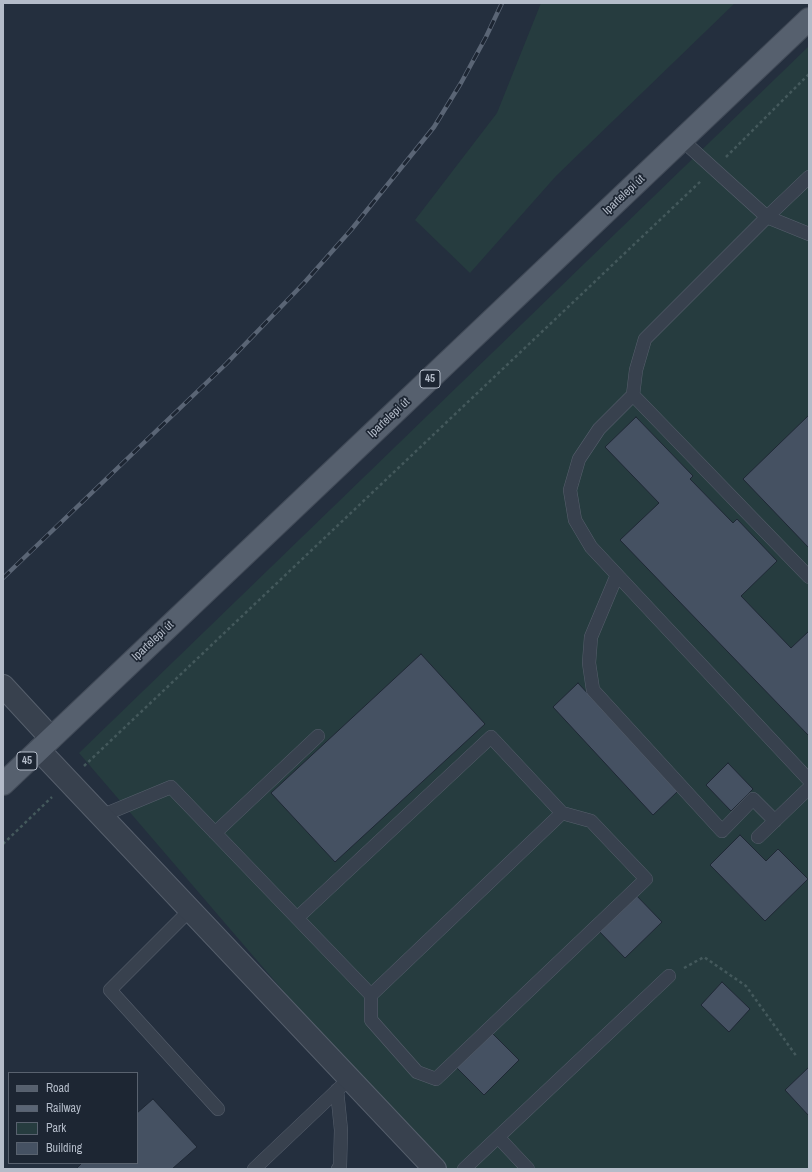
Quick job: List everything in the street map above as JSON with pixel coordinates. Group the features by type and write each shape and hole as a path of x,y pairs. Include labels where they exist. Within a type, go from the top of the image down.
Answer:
{"main road":[{"name":"Ipartelepi út","path":"3,784 809,19"}],"street":[{"path":"3,686 45,744 68,781 190,910 343,1084 435,1169"}],"lane":[{"path":"682,140 767,217 809,234"},
{"path":"809,178 767,217 645,339 636,370 633,395 599,429 579,459 570,490 575,520 591,547 809,780"},
{"path":"633,395 809,577"},
{"path":"617,575 591,637 589,663 593,690 722,830 753,799 774,821"},
{"path":"215,833 318,736"},
{"path":"101,816 171,787 371,995 371,1020 417,1072 436,1079 646,879 592,821 562,813 491,737 297,918"},
{"path":"758,836 809,788"},
{"path":"371,995 562,813"},
{"path":"190,910 110,990 218,1108"},
{"path":"464,1169 669,976"},
{"path":"254,1169 343,1084"},
{"path":"338,1169 340,1166 343,1084"},
{"path":"498,1137 528,1169"}],"path":[{"path":"3,844 714,168 809,74"},
{"path":"669,976 704,957 746,986 798,1057"}],"green space":[{"path":"541,3 735,3 556,176 470,273 415,220 497,113"},
{"path":"809,46 809,1169 436,1169 79,753"}],"building":[{"path":"809,415 809,548 743,479"},
{"path":"636,417 693,476 690,479 733,523 737,519 777,561 741,596 791,648 809,631 809,736 620,540 659,503 605,447"},
{"path":"421,654 485,724 335,862 271,793"},
{"path":"578,683 678,791 653,815 553,707"},
{"path":"728,763 753,789 731,811 706,785"},
{"path":"740,835 766,861 778,849 808,879 765,921 710,865"},
{"path":"634,893 662,922 625,958 597,929"},
{"path":"722,982 750,1009 729,1032 701,1005"},
{"path":"491,1032 519,1060 484,1095 456,1067"},
{"path":"809,1067 809,1116 785,1090"},
{"path":"153,1099 197,1147 172,1169 76,1169 81,1164 138,1164 138,1112"}],"railway":[{"path":"3,578 226,364 304,283 351,230 434,127 461,83 486,37 502,3"}]}
